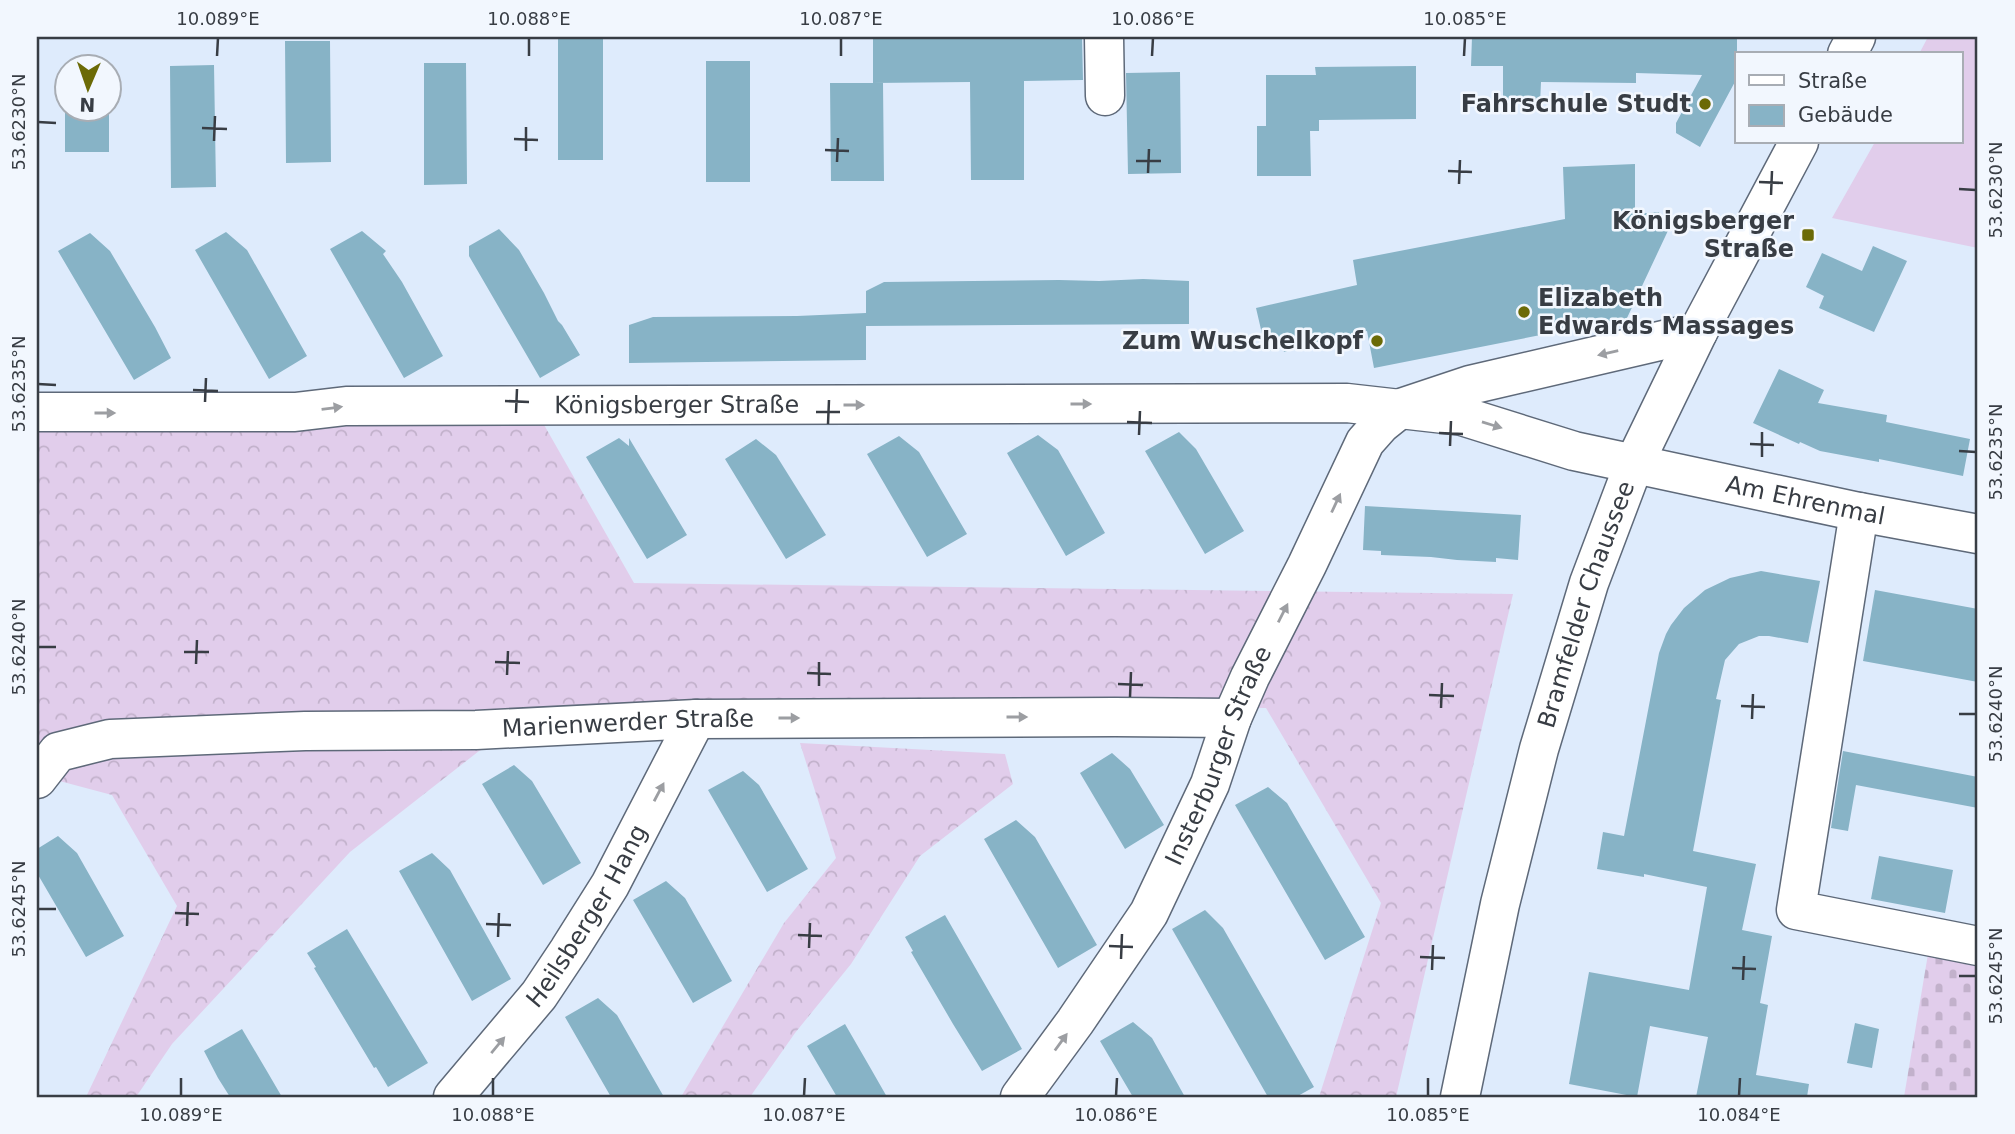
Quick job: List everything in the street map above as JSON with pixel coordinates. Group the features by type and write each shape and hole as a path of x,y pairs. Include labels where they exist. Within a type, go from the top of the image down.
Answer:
{"street":[{"path":"1104,37 1105,96"},
{"name":"Bramfelder Chaussee","path":"1460,1097 1500,904 1539,749 1589,583 1634,464 1698,332 1798,144"},
{"name":"Königsberger Straße","path":"1401,408 1470,385 1698,332"},
{"name":"Königsberger Straße","path":"37,412 295,412 346,406 1347,403 1462,416 1574,451 1634,464"},
{"name":"Insterburger Straße","path":"1020,1097 1075,1023 1149,913 1210,784 1232,718 1250,677 1365,442 1381,424 1401,408"},
{"name":"Am Ehrenmal","path":"1634,464 1859,512 1978,534"},
{"path":"1859,512 1796,910 1978,946"},
{"name":"Marienwerder Straße","path":"37,779 58,752 110,739 305,731 476,730 696,719 1232,718"},
{"name":"Heilsberger Hang","path":"453,1097 539,995 569,950 610,885 696,719"}],"green space":[{"path":"1928,37 1978,37 1978,248 1832,218 1874,144 1962,144 1962,52 1920,52"},
{"path":"543,423 634,583 1513,594 1396,1097 1319,1097 1381,903 1266,708 581,704 479,751 350,852 172,1044 136,1097 86,1097 177,906 112,795 37,775 37,425"},
{"path":"800,743 1005,754 1013,784 920,856 851,964 795,1033 750,1097 681,1097 784,923 836,858"},
{"path":"1928,954 1978,964 1978,1097 1904,1097"}],"building":[{"path":"873,37 1082,37 1083,80 1024,81 1024,180 971,180 970,82 873,83"},
{"path":"1472,37 1737,37 1735,82 1700,147 1676,133 1676,123 1702,75 1636,73 1636,83 1541,82 1540,104 1503,103 1503,66 1471,66"},
{"path":"558,38 603,38 603,160 558,160"},
{"path":"285,41 330,41 331,162 286,163"},
{"path":"706,61 750,61 750,182 706,182"},
{"path":"424,63 466,63 467,184 424,185"},
{"path":"214,65 216,187 171,188 170,66"},
{"path":"1416,66 1416,119 1319,120 1319,131 1310,131 1311,176 1257,176 1257,126 1266,126 1266,75 1316,75 1315,67"},
{"path":"1180,72 1181,173 1128,174 1126,73"},
{"path":"830,83 883,83 884,181 831,181"},
{"path":"65,122 109,122 109,152 65,152"},
{"path":"1635,164 1635,214 1659,212 1660,219 1673,220 1627,318 1374,368 1367,331 1284,352 1283,348 1266,351 1256,308 1357,285 1353,260 1565,219 1563,167"},
{"path":"499,229 519,250 580,355 540,378 469,256 469,246"},
{"path":"362,231 386,251 383,254 402,282 443,356 404,378 330,249"},
{"path":"226,232 247,250 307,356 269,379 195,250"},
{"path":"90,233 110,251 171,358 134,380 58,251"},
{"path":"1873,246 1907,261 1874,332 1819,308 1824,296 1806,287 1822,253 1862,271"},
{"path":"1143,279 1189,281 1189,324 866,326 866,360 629,363 629,325 653,317 866,313 866,291 884,282"},
{"path":"1779,369 1824,390 1818,403 1887,415 1886,422 1970,439 1963,476 1879,459 1879,462 1820,451 1753,423"},
{"path":"1179,432 1196,449 1244,531 1205,554 1145,451"},
{"path":"1038,435 1058,450 1105,533 1066,556 1007,453"},
{"path":"899,436 919,452 967,534 927,557 867,454"},
{"path":"619,438 629,446 629,438 687,535 647,559 586,457"},
{"path":"756,439 776,455 826,535 786,559 725,459"},
{"path":"1365,506 1521,515 1518,560 1457,560 1381,555 1381,551 1363,550"},
{"path":"1761,571 1820,581 1808,643 1759,636 1739,644 1725,660 1716,699 1721,700 1693,851 1756,864 1742,930 1772,936 1760,1003 1768,1005 1756,1075 1809,1084 1807,1097 1696,1097 1708,1037 1650,1026 1637,1097 1569,1084 1589,972 1689,990 1707,887 1644,874 1644,877 1597,869 1603,832 1624,836 1659,653 1671,625 1684,608 1705,590 1730,578"},
{"path":"1875,590 1978,609 1978,682 1863,661"},
{"path":"1843,751 1978,777 1978,808 1856,785 1848,831 1831,828"},
{"path":"1112,753 1130,769 1164,825 1125,849 1080,773"},
{"path":"514,765 532,781 581,863 543,885 482,784"},
{"path":"743,771 759,785 808,869 767,892 708,790"},
{"path":"1268,787 1287,803 1365,937 1325,960 1235,805"},
{"path":"1016,820 1035,837 1097,945 1058,968 984,839"},
{"path":"58,836 77,853 124,936 86,957 37,873 37,849"},
{"path":"432,853 450,870 511,979 472,1001 399,871"},
{"path":"1879,856 1953,870 1945,913 1871,899"},
{"path":"666,881 685,898 732,981 693,1003 633,900"},
{"path":"1205,910 1223,928 1314,1087 1296,1097 1268,1097 1172,929"},
{"path":"945,915 1022,1049 982,1071 911,952 913,951 905,937"},
{"path":"347,929 428,1063 388,1087 376,1067 374,1068 307,953"},
{"path":"598,998 617,1015 664,1097 611,1097 565,1017"},
{"path":"1133,1022 1152,1038 1185,1097 1133,1097 1100,1041"},
{"path":"1855,1023 1879,1029 1872,1068 1847,1063"},
{"path":"845,1024 887,1097 837,1097 807,1046"},
{"path":"242,1029 282,1097 230,1097 218,1078 204,1051"}],"place":[{"name":"Fahrschule Studt","path":"1705,104"},
{"name":"Königsberger Straße","path":"1808,235"},
{"name":"Elizabeth Edwards Massages","path":"1524,312"},
{"name":"Zum Wuschelkopf","path":"1377,341"}]}
